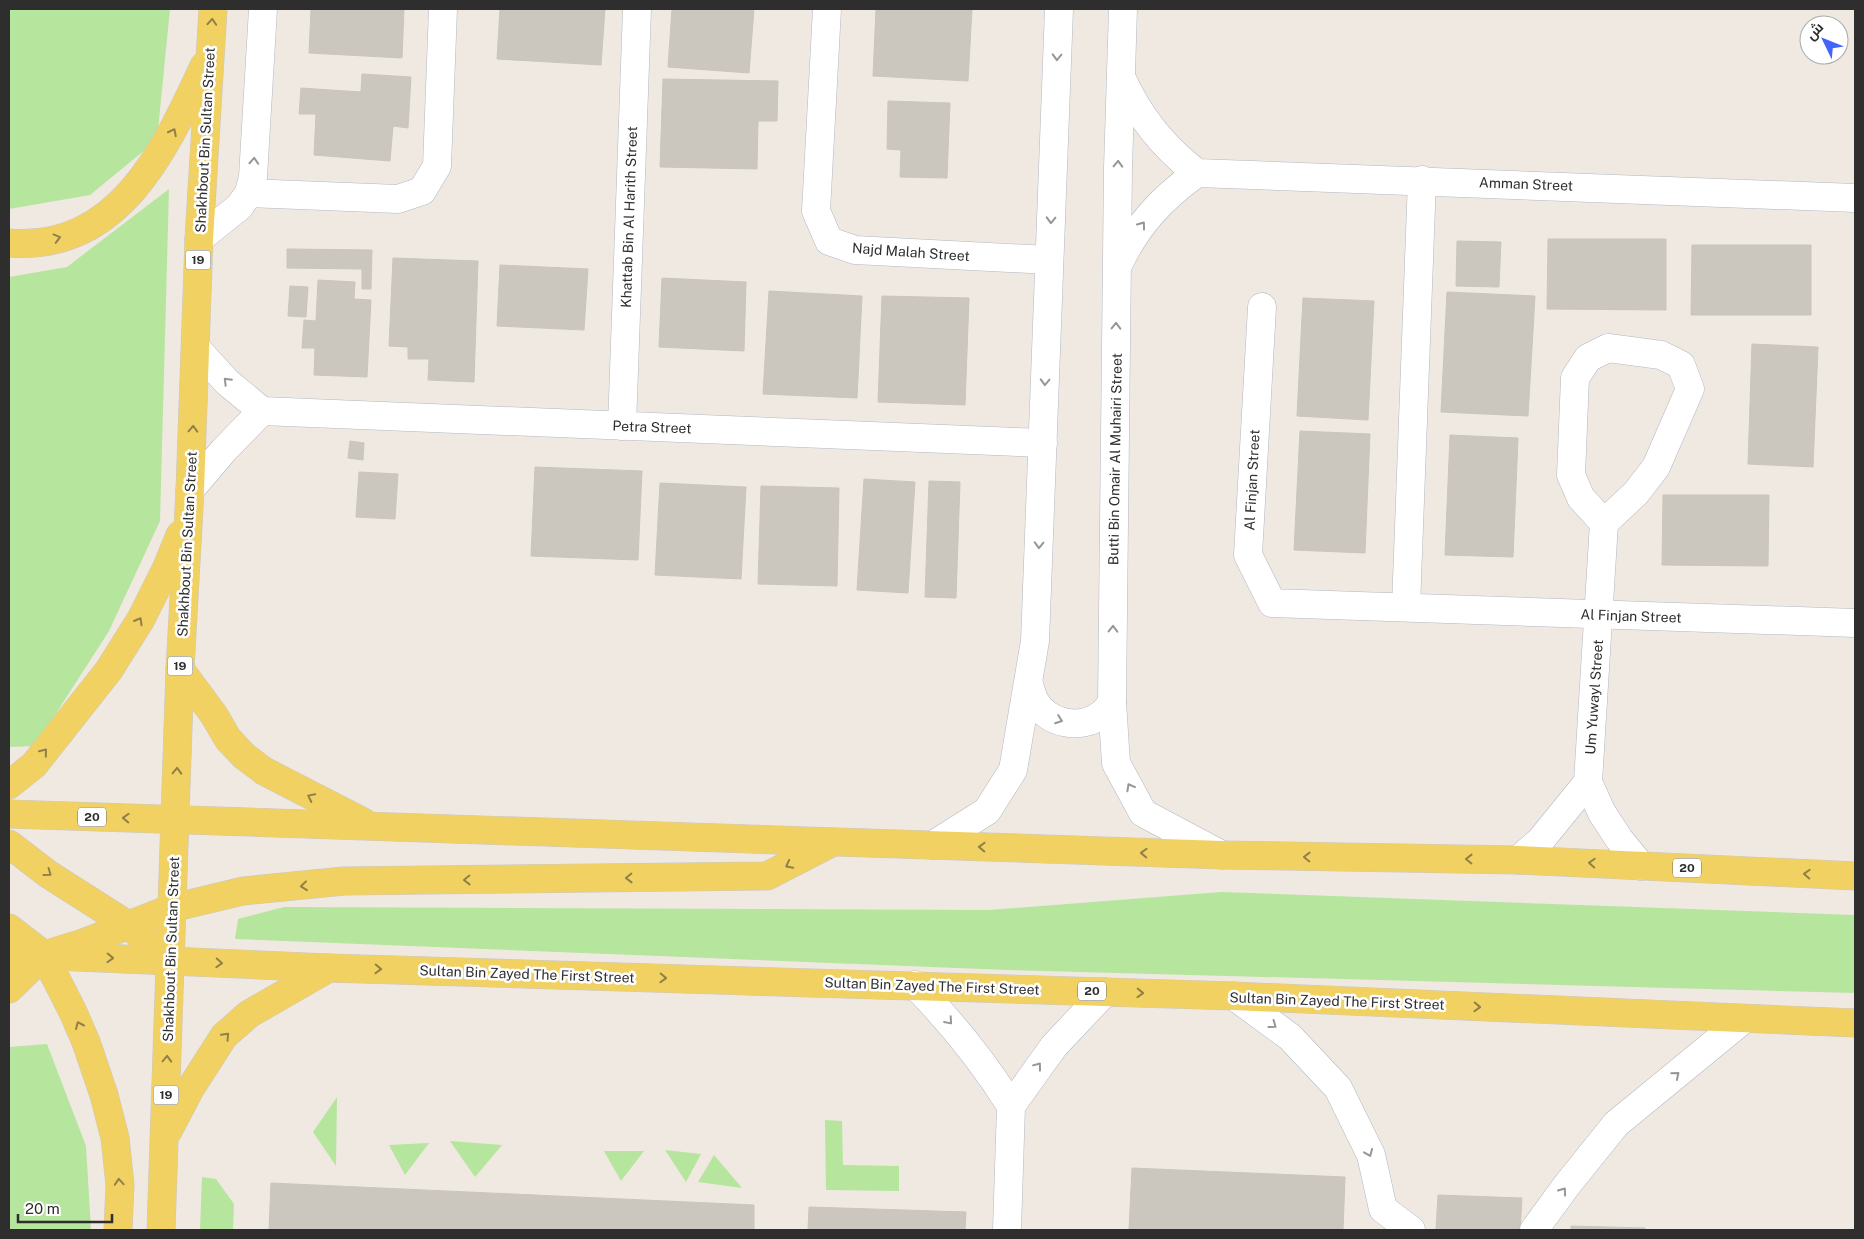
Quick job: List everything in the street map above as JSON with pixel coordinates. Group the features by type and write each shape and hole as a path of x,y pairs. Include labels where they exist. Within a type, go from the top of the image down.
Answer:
{"main road":[{"name":"Shakhbout Bin Sultan Street","path":"161,1230 180,669 196,348 199,239 213,9"},
{"path":"9,243 23,244 51,240 82,231 105,216 126,198 150,169 170,137 210,52"},
{"path":"9,785 34,765 109,670 141,620 167,567 189,501"},
{"path":"180,669 228,739 244,756 272,776 371,826"},
{"name":"20","path":"9,814 1222,856 1518,860 1855,876"},
{"path":"9,989 44,955 83,943 172,908 243,891 344,881 767,876 832,843"},
{"path":"9,844 48,874 128,925 171,961"},
{"path":"9,928 44,955 86,1042 104,1095 114,1138 120,1185 118,1230"},
{"name":"Sultan Bin Zayed The First Street","path":"9,954 329,968 1234,996 1855,1023"},
{"path":"165,1137 190,1089 224,1036 249,1014 329,968"}],"street":[{"path":"199,239 232,214 249,193 253,177 263,9"},
{"path":"249,193 398,199 422,191 437,166 443,9"},
{"name":"Khattab Bin Al Harith Street","path":"622,426 637,9"},
{"name":"Najd Malah Street","path":"827,9 816,211 829,241 855,250 1050,260"},
{"path":"934,845 987,811 1013,770 1029,685 1035,641 1059,9"},
{"name":"Butti Bin Omair Al Muhairi Street","path":"1123,9 1117,267 1112,702 1116,763 1143,813 1222,856"},
{"path":"1117,267 1128,244 1152,211 1176,188 1196,173 1177,158 1154,134 1131,100 1121,77"},
{"name":"Amman Street","path":"1196,173 1422,180 1855,198"},
{"path":"1406,607 1422,180"},
{"name":"Al Finjan Street","path":"1262,307 1248,555 1272,603 1855,623"},
{"path":"189,501 224,450 262,411 227,382 196,348"},
{"path":"1608,348 1661,355 1681,365 1690,389 1656,467 1636,493 1604,523 1582,498 1571,475 1575,378 1588,358 1608,348"},
{"name":"Petra Street","path":"262,411 1043,443"},
{"name":"Um Yuwayl Street","path":"1604,523 1588,782 1602,813 1619,839 1641,866"},
{"path":"1029,685 1034,700 1044,712 1057,720 1072,724 1088,721 1102,714 1112,702"},
{"path":"1518,860 1540,841 1588,782"},
{"path":"915,985 967,1042 991,1074 1011,1106"},
{"path":"1007,1230 1011,1106 1054,1046 1105,992"},
{"path":"1234,996 1290,1037 1338,1088 1371,1155 1383,1209 1412,1230"},
{"path":"1534,1230 1616,1124 1744,1019"}],"green space":[{"path":"9,9 170,9 157,140 90,195 9,209"},
{"path":"169,189 160,521 109,631 35,746 9,747 9,277 67,267"},
{"path":"1221,892 1855,915 1855,993 1008,970 235,939 238,919 284,907 989,910"},
{"path":"47,1044 86,1146 91,1230 9,1230 9,1047"},
{"path":"337,1097 336,1166 313,1132"},
{"path":"825,1120 842,1121 843,1165 899,1166 899,1191 826,1190"},
{"path":"450,1141 502,1145 475,1177"},
{"path":"429,1143 405,1175 389,1145"},
{"path":"665,1150 701,1154 686,1182"},
{"path":"604,1151 644,1151 621,1181"},
{"path":"714,1155 742,1188 698,1182"},
{"path":"202,1177 216,1179 234,1204 233,1230 200,1230"}],"building":[{"path":"311,9 404,9 402,58 309,53"},
{"path":"500,9 605,9 601,65 497,59"},
{"path":"672,9 754,9 749,73 668,67"},
{"path":"876,9 972,9 968,81 873,76"},
{"path":"362,74 411,77 408,128 393,126 390,161 314,155 316,114 299,114 301,88 361,92"},
{"path":"663,79 778,81 777,121 758,121 757,169 660,167"},
{"path":"888,101 950,103 947,178 900,177 901,150 887,149"},
{"path":"1548,239 1666,239 1666,310 1547,309"},
{"path":"1457,241 1501,242 1499,287 1456,286"},
{"path":"1692,245 1811,245 1811,315 1691,315"},
{"path":"287,249 372,250 371,289 362,289 362,269 287,268"},
{"path":"393,258 478,261 474,382 428,380 429,359 408,359 408,347 389,346"},
{"path":"500,265 588,269 584,330 497,326"},
{"path":"662,278 746,282 744,351 659,347"},
{"path":"318,280 355,282 354,299 371,300 367,377 314,375 315,348 302,348 304,320 316,321"},
{"path":"290,286 308,287 306,317 288,316"},
{"path":"769,291 862,296 857,398 763,394"},
{"path":"1447,292 1535,296 1528,416 1441,412"},
{"path":"882,296 969,298 965,405 878,402"},
{"path":"1303,298 1374,301 1368,420 1297,416"},
{"path":"1752,344 1818,347 1813,467 1748,464"},
{"path":"1300,431 1370,434 1365,553 1294,550"},
{"path":"1450,435 1518,438 1513,557 1445,555"},
{"path":"350,441 364,443 363,460 348,458"},
{"path":"535,467 642,471 638,560 531,556"},
{"path":"359,472 398,474 395,519 356,517"},
{"path":"864,479 915,482 908,593 857,590"},
{"path":"929,481 960,482 956,598 925,597"},
{"path":"660,483 746,487 741,579 655,575"},
{"path":"761,486 839,488 837,586 758,584"},
{"path":"1663,495 1769,495 1768,566 1662,565"},
{"path":"1132,1168 1345,1177 1343,1230 1129,1230"},
{"path":"271,1183 754,1205 754,1230 269,1230"},
{"path":"1438,1195 1522,1198 1520,1230 1436,1230"},
{"path":"809,1207 966,1212 965,1230 808,1230"},
{"path":"1571,1226 1645,1228 1645,1230 1571,1230"}]}
